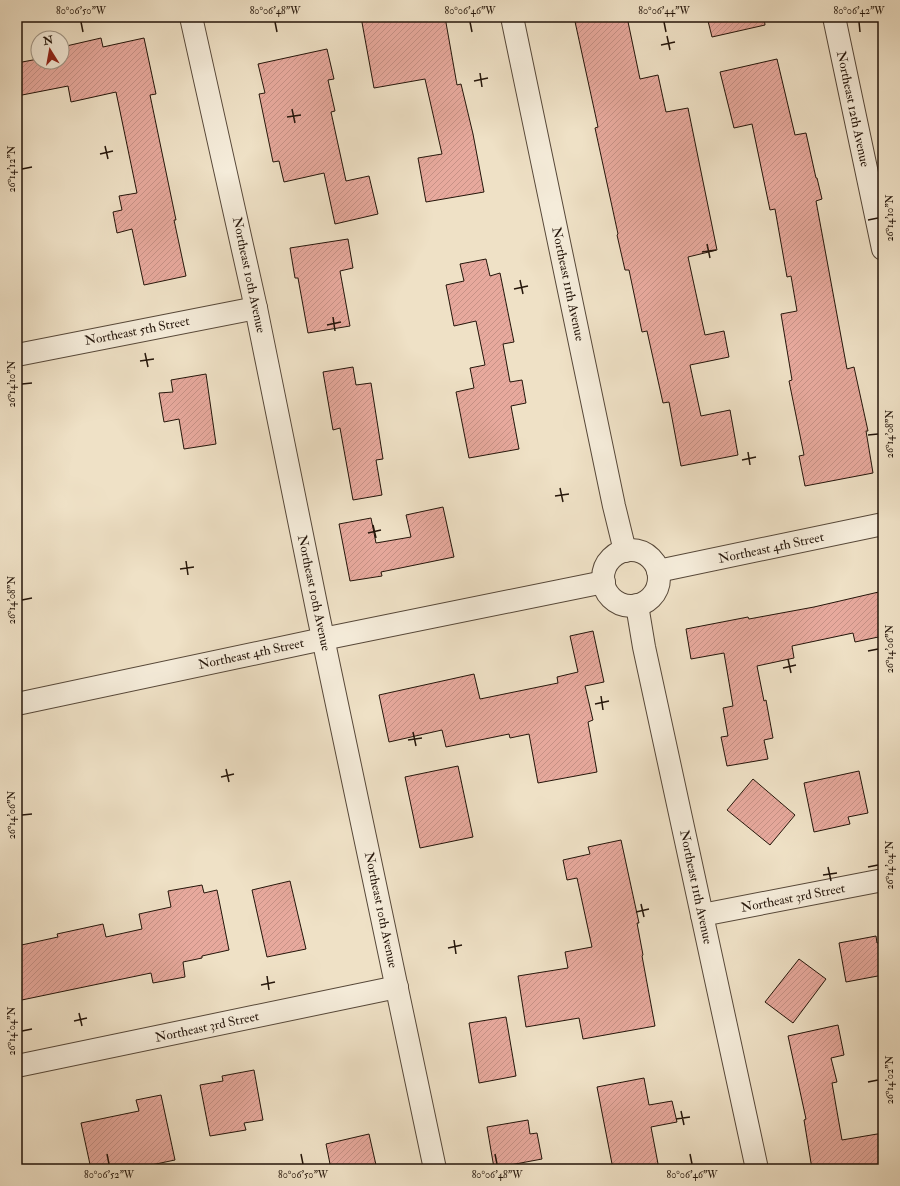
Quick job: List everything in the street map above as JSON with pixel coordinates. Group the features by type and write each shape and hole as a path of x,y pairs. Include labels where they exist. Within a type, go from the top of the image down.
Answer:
{"street":[{"name":"Northeast 10th Avenue","path":"191,17 256,308 323,639 435,1169"},
{"name":"Northeast 11th Avenue","path":"512,17 625,551"},
{"name":"Northeast 12th Avenue","path":"834,17 878,200 883,249"},
{"name":"Northeast 5th Street","path":"17,355 256,308"},
{"name":"Northeast 4th Street","path":"658,571 883,524"},
{"path":"625,551 638,551 647,554 654,561 658,571 659,580 657,589 652,597 644,603 625,605 617,602 605,589 604,572 608,564 613,557 625,551"},
{"name":"Northeast 4th Street","path":"17,704 323,639 604,582"},
{"name":"Northeast 11th Avenue","path":"636,605 757,1169"},
{"name":"Northeast 3rd Street","path":"702,915 883,880"},
{"name":"Northeast 3rd Street","path":"17,1066 397,987"}],"building":[{"path":"361,17 445,17 457,85 461,84 473,134 484,192 426,202 418,158 442,154 425,79 374,88"},
{"path":"574,17 627,17 640,79 658,75 666,112 688,108 717,250 688,257 705,335 724,331 729,357 690,365 701,416 730,410 738,455 681,466 669,402 663,403 647,331 642,332 629,270 625,270 595,128 598,127"},
{"path":"707,17 764,17 765,25 712,37"},
{"path":"101,38 103,47 144,38 156,94 150,95 186,276 144,285 132,229 117,233 113,212 122,210 119,196 137,193 116,92 71,102 68,86 17,96 17,63 30,61 30,70 70,70 70,45"},
{"path":"327,49 334,79 328,80 335,111 331,112 346,181 369,176 378,214 335,224 324,173 284,182 279,161 273,162 259,94 265,93 258,64"},
{"path":"777,59 795,135 806,133 822,199 816,201 847,369 854,367 868,431 866,431 873,473 805,486 799,456 804,455 789,381 792,380 781,314 797,311 791,276 787,277 775,209 770,210 752,124 734,128 720,72"},
{"path":"348,239 353,268 340,271 350,326 308,333 298,278 295,278 290,248"},
{"path":"486,259 490,276 500,273 514,342 503,344 510,382 522,380 526,403 511,406 519,449 469,458 456,392 474,388 470,368 485,365 476,321 454,326 446,285 464,281 460,264"},
{"path":"353,367 356,385 371,383 383,459 376,460 382,495 353,500 340,428 333,430 323,372"},
{"path":"206,374 216,444 184,449 179,419 164,422 159,393 173,392 171,380"},
{"path":"443,507 454,557 381,572 382,576 350,581 339,524 371,518 376,543 411,537 406,515"},
{"path":"883,591 883,636 855,642 853,633 792,646 794,658 757,666 764,701 766,700 773,738 764,740 768,759 727,766 721,737 728,736 723,708 733,706 724,653 691,659 686,629 748,617 749,619 814,607"},
{"path":"593,631 604,682 585,686 593,720 588,722 597,772 538,783 529,734 510,738 509,734 446,747 442,730 389,742 379,695 474,674 480,699 558,683 557,677 578,672 570,636"},
{"path":"458,766 473,837 420,848 405,777"},
{"path":"859,771 868,813 848,817 850,824 814,832 804,783"},
{"path":"753,779 795,815 770,845 727,810"},
{"path":"621,840 639,923 637,923 642,956 655,1026 583,1039 579,1018 526,1027 518,976 568,968 565,952 592,947 577,878 567,880 563,860 590,854 588,847"},
{"path":"290,881 306,949 267,957 252,890"},
{"path":"202,885 204,893 217,890 229,950 183,962 185,977 153,983 151,973 17,1001 17,946 58,937 57,934 103,924 106,937 142,929 139,914 171,907 168,891"},
{"path":"876,936 877,943 883,942 883,975 846,982 839,943"},
{"path":"799,959 826,979 793,1023 765,1002"},
{"path":"506,1017 516,1076 479,1083 469,1023"},
{"path":"838,1025 844,1055 831,1058 837,1082 832,1083 842,1140 883,1133 883,1169 812,1169 804,1120 806,1119 788,1036"},
{"path":"254,1070 263,1120 244,1123 246,1130 210,1136 200,1085 223,1081 222,1076"},
{"path":"644,1078 649,1105 672,1101 677,1122 651,1127 659,1169 613,1169 597,1087"},
{"path":"161,1095 175,1160 132,1169 91,1169 81,1123 139,1111 136,1100"},
{"path":"528,1120 530,1134 537,1133 542,1159 494,1168 487,1127"},
{"path":"369,1134 376,1165 360,1169 331,1169 326,1144"}]}
